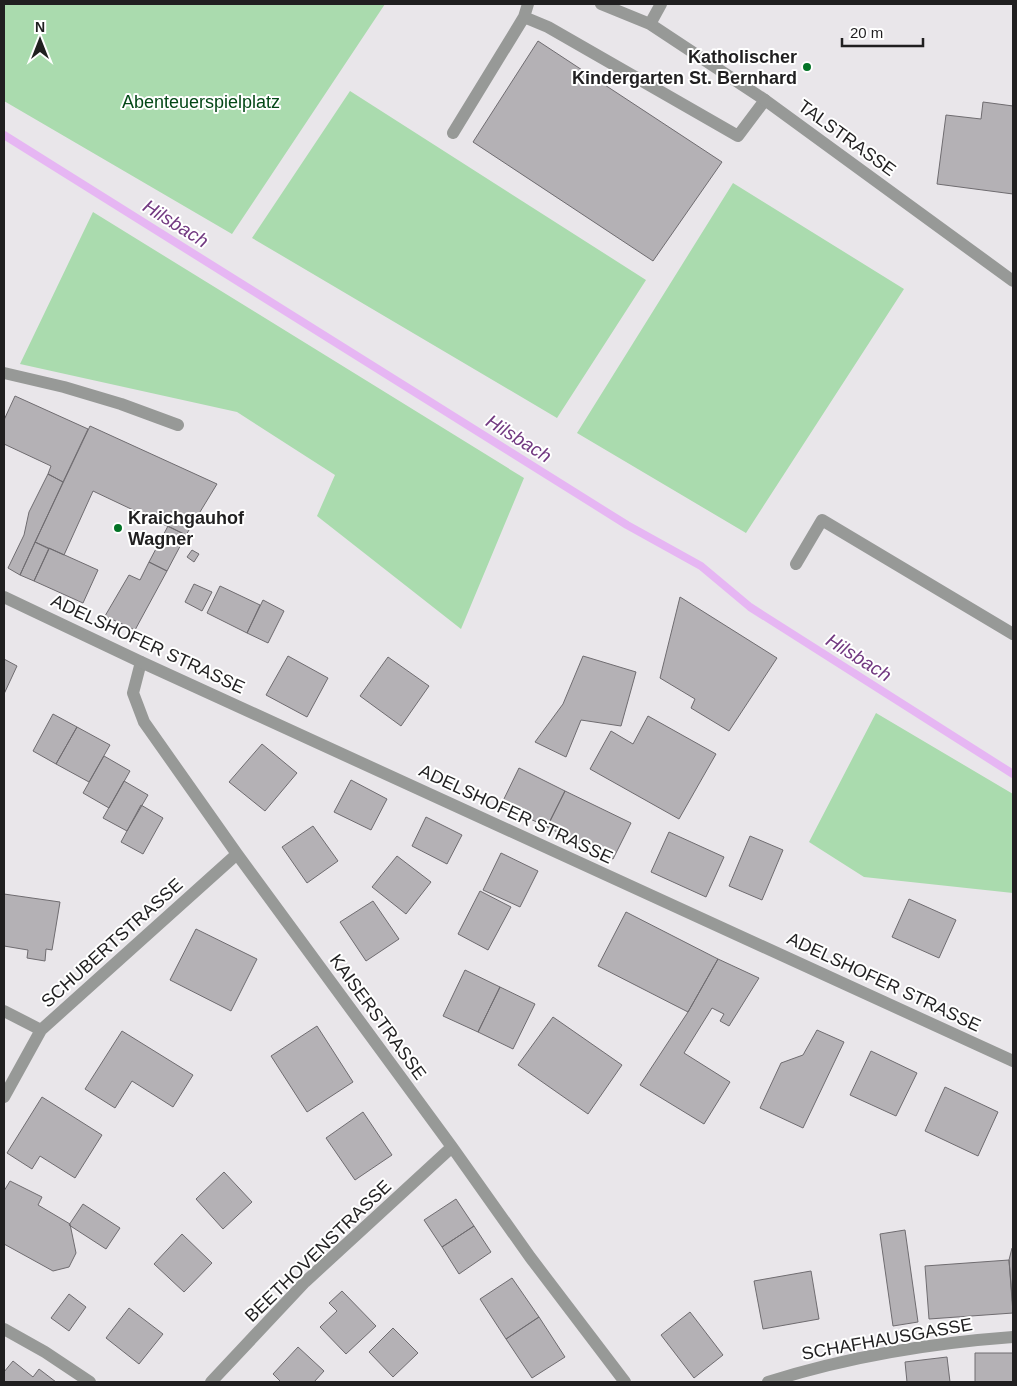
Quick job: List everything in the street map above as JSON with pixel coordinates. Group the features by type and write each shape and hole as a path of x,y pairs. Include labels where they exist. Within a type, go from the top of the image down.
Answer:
{"street":[{"path":"453,133 524,17 528,4"},
{"name":"TALSTRASSE","path":"601,4 650,24 765,100 1013,281"},
{"path":"650,24 661,4"},
{"path":"524,17 548,27 738,136 765,100"},
{"path":"4,372 121,404 178,425"},
{"path":"796,564 822,520 1013,634"},
{"name":"ADELSHOFER STRASSE","path":"4,597 1013,1061"},
{"name":"KAISERSTRASSE","path":"142,662 133,693 144,722 237,854 452,1147 530,1258 625,1382"},
{"name":"SCHUBERTSTRASSE","path":"4,1011 40,1030 237,854"},
{"path":"4,1096 40,1030"},
{"name":"BEETHOVENSTRASSE","path":"211,1382 304,1282 452,1147"},
{"path":"4,1329 45,1352 90,1382"},
{"name":"SCHAFHAUSGASSE","path":"768,1382 810,1369 925,1346 967,1340 1013,1337"}],"green space":[{"name":"Abenteuerspielplatz","path":"4,4 385,4 232,234 4,101"},
{"path":"350,91 646,280 557,418 252,238"},
{"path":"733,183 904,289 746,533 577,433"},
{"path":"93,212 524,478 461,629 317,516 335,475 237,412 20,364"},
{"path":"876,713 1013,794 1013,893 864,877 809,842"}],"building":[{"path":"538,41 722,162 653,261 473,142"},
{"path":"983,102 1013,106 1013,194 937,184 946,115 981,119"},
{"path":"15,396 88,429 63,482 48,474 51,466 4,444 4,420"},
{"path":"90,426 217,484 186,535 93,491 64,555 35,542"},
{"path":"48,474 63,482 20,575 8,568 24,535 29,512"},
{"path":"168,526 186,535 167,571 149,562"},
{"path":"35,542 49,549 34,581 20,575"},
{"path":"49,548 98,570 83,603 34,581"},
{"path":"192,550 199,554 194,562 187,557"},
{"path":"149,562 167,571 135,630 105,616 129,575 140,580"},
{"path":"194,584 212,592 202,611 185,602"},
{"path":"220,586 260,605 247,633 207,613"},
{"path":"680,597 777,658 729,731 691,708 695,699 660,678"},
{"path":"263,600 284,611 268,643 247,633"},
{"path":"288,656 328,678 307,717 266,695"},
{"path":"583,656 636,672 621,726 581,720 566,757 535,742 563,704"},
{"path":"388,657 429,686 401,726 360,696"},
{"path":"4,659 17,666 4,694"},
{"path":"53,714 77,727 56,764 33,751"},
{"path":"648,716 716,754 679,819 590,769 611,731 633,744"},
{"path":"77,727 110,745 89,782 56,764"},
{"path":"262,744 297,773 265,811 229,782"},
{"path":"104,756 130,771 109,808 83,793"},
{"path":"519,768 565,791 547,827 501,805"},
{"path":"351,780 387,799 371,830 334,812"},
{"path":"124,781 148,795 127,831 103,818"},
{"path":"565,791 631,823 613,859 547,827"},
{"path":"141,805 163,818 143,854 121,842"},
{"path":"426,817 462,835 447,864 412,846"},
{"path":"313,826 338,861 307,883 282,847"},
{"path":"669,832 724,857 706,897 651,872"},
{"path":"750,836 783,850 762,900 729,886"},
{"path":"501,853 538,871 520,907 483,890"},
{"path":"397,856 431,882 406,914 372,887"},
{"path":"480,891 511,907 488,950 458,934"},
{"path":"4,894 60,902 52,950 46,949 45,961 27,958 28,950 4,946"},
{"path":"909,899 956,920 939,958 892,937"},
{"path":"373,901 399,939 366,961 340,922"},
{"path":"626,912 718,959 688,1012 598,966"},
{"path":"196,929 257,959 231,1011 170,980"},
{"path":"718,959 759,978 729,1026 720,1021 724,1014 712,1008 684,1053 730,1082 704,1124 640,1085 688,1012"},
{"path":"465,970 500,987 478,1032 443,1016"},
{"path":"500,987 535,1004 513,1049 478,1032"},
{"path":"553,1017 622,1065 588,1114 518,1065"},
{"path":"317,1026 353,1082 307,1112 271,1056"},
{"path":"817,1030 844,1042 803,1128 760,1108 781,1063 803,1055"},
{"path":"122,1031 193,1075 173,1107 132,1081 115,1108 85,1089"},
{"path":"871,1051 917,1073 896,1116 850,1095"},
{"path":"945,1087 998,1112 978,1156 925,1131"},
{"path":"42,1097 102,1135 75,1178 40,1156 32,1169 7,1153"},
{"path":"363,1112 392,1155 355,1180 326,1138"},
{"path":"224,1172 252,1202 223,1229 196,1199"},
{"path":"10,1181 42,1197 38,1205 70,1224 76,1253 69,1267 53,1271 4,1244 4,1191"},
{"path":"456,1199 474,1226 442,1247 424,1220"},
{"path":"83,1204 120,1228 106,1249 69,1225"},
{"path":"474,1226 491,1252 459,1274 442,1247"},
{"path":"905,1230 918,1322 893,1326 880,1234"},
{"path":"182,1234 212,1263 184,1292 154,1264"},
{"path":"1013,1248 1013,1308 1009,1260"},
{"path":"1009,1260 1013,1313 929,1319 925,1266"},
{"path":"811,1271 819,1319 763,1329 754,1281"},
{"path":"512,1278 539,1317 506,1339 480,1299"},
{"path":"342,1291 376,1326 346,1354 320,1327 337,1311 329,1303"},
{"path":"69,1294 86,1307 69,1331 51,1318"},
{"path":"129,1308 163,1334 139,1364 106,1338"},
{"path":"690,1312 723,1355 694,1378 661,1335"},
{"path":"539,1317 565,1357 532,1378 506,1339"},
{"path":"393,1328 418,1353 393,1377 369,1352"},
{"path":"298,1347 324,1371 314,1382 281,1382 273,1374"},
{"path":"975,1353 1013,1353 1013,1382 975,1382"},
{"path":"947,1357 950,1382 907,1382 905,1362"},
{"path":"13,1361 33,1377 39,1369 56,1382 4,1382 4,1372"}],"waterway":[{"name":"Hilsbach","path":"4,135 627,525 701,566 750,607 1013,774"}],"place":[{"name":"Katholischer Kindergarten St. Bernhard","path":"807,67"},
{"name":"Kraichgauhof Wagner","path":"118,528"}]}
